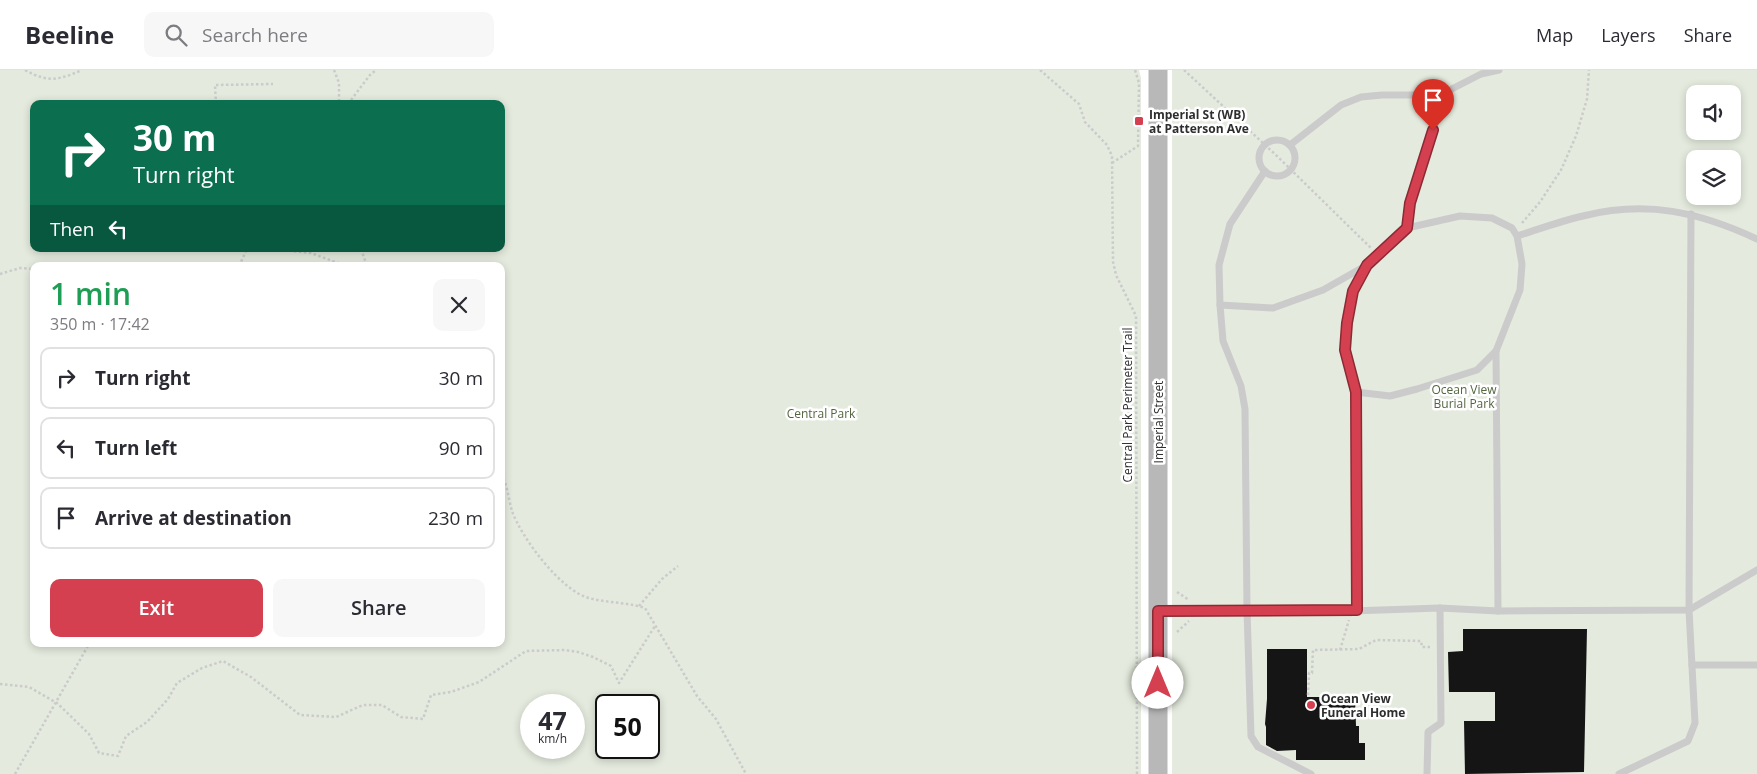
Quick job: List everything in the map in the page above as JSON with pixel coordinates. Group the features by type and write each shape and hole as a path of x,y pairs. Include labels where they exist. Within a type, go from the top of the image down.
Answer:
{"main road":[{"name":"Imperial Street","path":"1158,70 1158,774"}],"lane":[{"path":"1290,145 1342,105 1361,97 1440,95 1481,74 1499,70"},
{"path":"1407,228 1410,203 1439,111 1440,95"},
{"path":"1274,140 1280,140 1290,145 1293,150 1294,160 1290,169 1286,173 1275,176 1265,171 1259,161 1264,145 1274,140"},
{"path":"1265,171 1230,224 1219,266 1223,341 1241,386 1245,409 1247,610 1251,736 1258,747 1311,774"},
{"path":"1516,234 1609,211 1647,209 1691,214 1724,224 1757,239"},
{"path":"1619,774 1688,741 1694,723 1689,610 1691,214"},
{"path":"1220,305 1273,308 1323,290 1367,265 1407,228 1460,216 1492,218 1512,228 1516,234 1522,264 1520,290 1496,351 1498,611"},
{"path":"1354,611 1356,392 1345,350 1347,323 1353,291 1367,265"},
{"path":"1356,392 1390,396 1417,389 1477,370 1496,351"},
{"path":"1158,611 1354,611 1440,608 1498,611 1689,610 1757,570"},
{"path":"1428,774 1428,732 1440,724 1440,608"},
{"path":"1692,665 1757,665"}],"path":[{"path":"25,70 41,78 52,79 62,78 82,70"},
{"path":"334,70 339,83 339,100"},
{"path":"351,100 376,70"},
{"name":"Central Park Perimeter Trail","path":"1040,70 1079,104 1085,122 1107,145 1112,156 1113,262 1116,275 1136,316 1137,774"},
{"path":"1112,163 1138,146 1139,83 1135,70"},
{"path":"1184,70 1290,169 1378,255"},
{"path":"1516,234 1561,170 1576,136 1587,99 1589,70"},
{"path":"216,100 216,85 273,84"},
{"path":"313,252 337,262"},
{"path":"0,274 20,268 30,269"},
{"path":"505,481 513,512 529,541 545,565 569,587 587,598 645,608 697,696 716,719 746,774"},
{"path":"639,606 662,579 678,566"},
{"path":"1340,650 1354,611"},
{"path":"0,684 29,687 57,703 89,734 100,753 118,756 126,736 147,722 168,699 177,683 202,668 223,661 251,677 300,716 336,717 363,705 382,705 401,717 423,719 431,695 451,692 480,682 526,651 565,650 593,657 611,666 619,682 655,626"},
{"path":"1308,695 1309,673 1312,673 1313,650 1359,649 1376,640 1421,641 1422,647"},
{"path":"15,774 87,647"}],"green space":[{"name":"Central Park","path":"0,70 1139,70 1141,78 1141,774 0,774"},
{"name":"Ocean View Burial Park","path":"1172,70 1757,70 1757,774 1172,774"}],"building":[{"path":"1463,629 1587,629 1584,772 1465,774 1464,721 1495,721 1495,692 1449,692 1448,652 1463,651"},
{"name":"Ocean View Funeral Home","path":"1267,649 1307,649 1307,697 1355,697 1356,726 1359,726 1359,743 1365,743 1365,760 1296,760 1296,750 1277,751 1266,745"}],"place":[{"name":"Imperial St (WB) at Patterson Ave","path":"1139,121"},
{"name":"Ocean View Funeral Home","path":"1311,705"}],"route":[{"path":"1158,683 1158,611 1357,610 1356,392 1345,350 1347,323 1353,291 1367,265 1407,228 1410,203 1433,130"}]}
